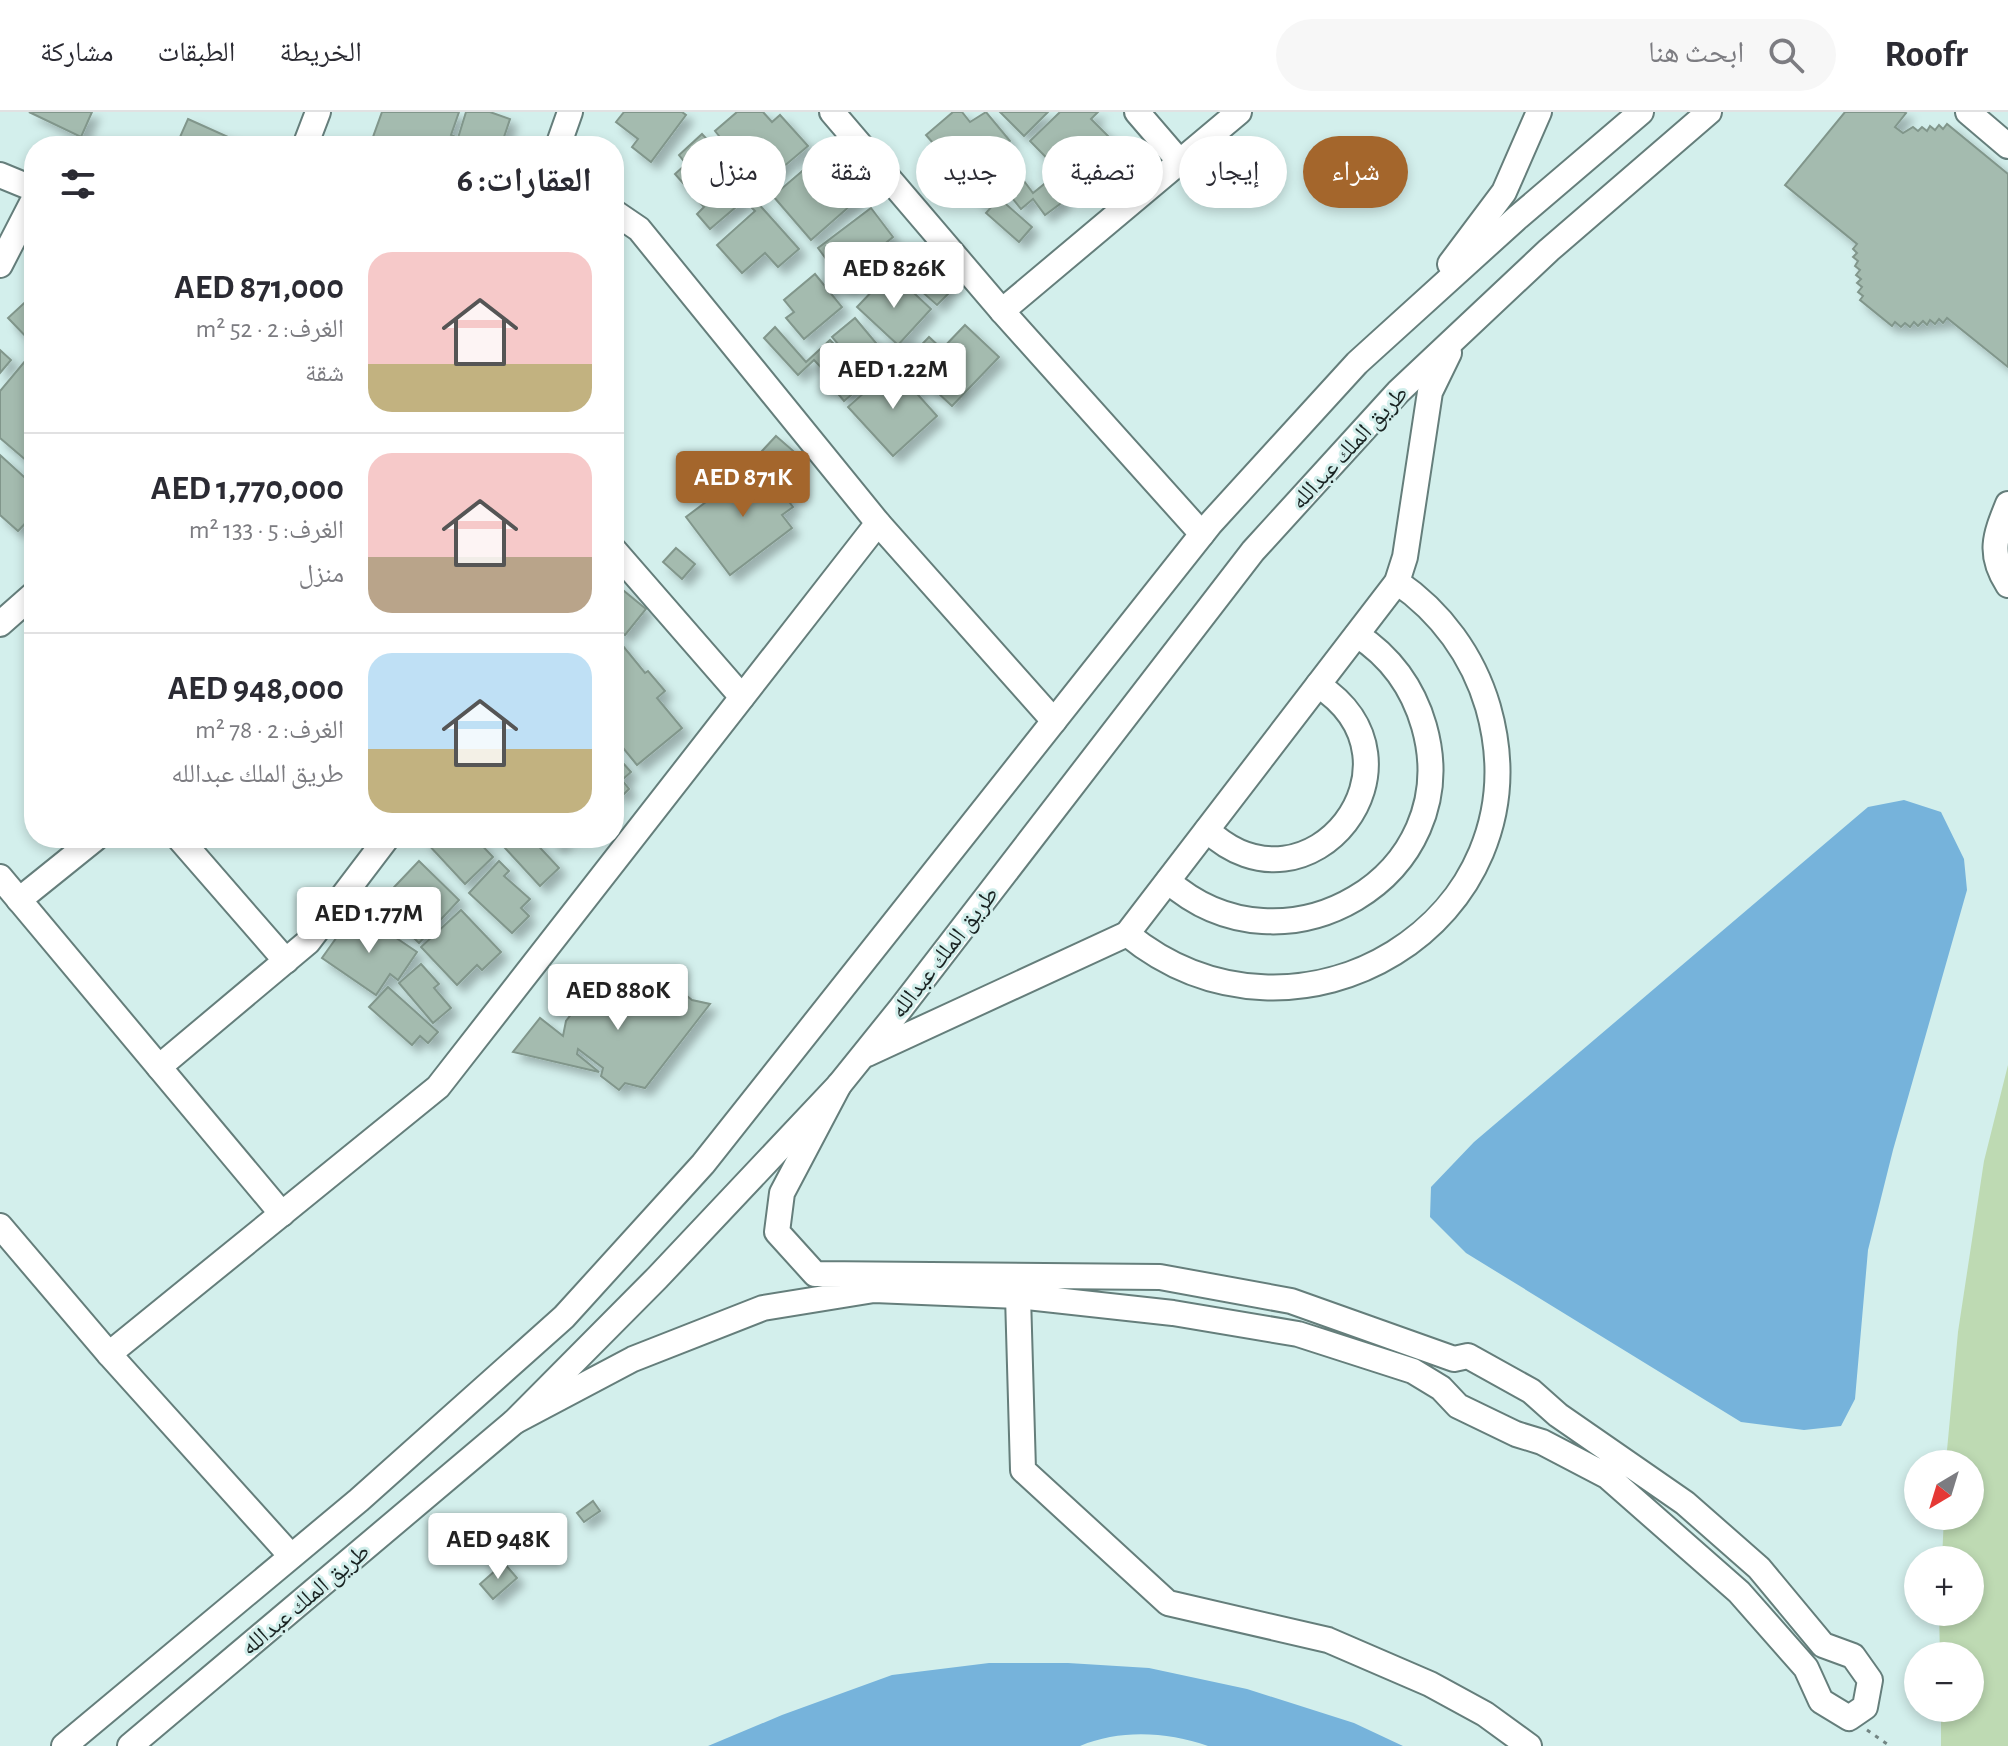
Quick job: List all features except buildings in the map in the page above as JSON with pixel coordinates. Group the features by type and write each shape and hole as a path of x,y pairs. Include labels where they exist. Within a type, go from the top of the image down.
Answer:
{"street":[{"path":"310,136 318,112"},
{"path":"562,136 570,112"},
{"path":"832,112 1002,311 1202,534"},
{"path":"1137,112 1179,161"},
{"path":"1211,136 1239,112"},
{"path":"1414,311 1504,192 1539,112"},
{"name":"طريق الملك عبدالله","path":"64,1746 359,1500 564,1317 703,1164 1202,534 1357,363 1518,217 1641,112"},
{"name":"طريق الملك عبدالله","path":"130,1746 514,1422 657,1278 839,1085 1253,551 1398,392 1549,250 1709,112"},
{"path":"1968,112 2008,146"},
{"path":"1002,311 1179,163"},
{"path":"0,175 24,185"},
{"path":"0,265 24,218"},
{"path":"624,219 639,229 878,523 1054,721"},
{"path":"861,1057 1127,934 1397,582 1405,557 1430,392 1439,369 1464,330"},
{"path":"2008,504 1995,536 1996,561 2008,585"},
{"path":"109,1354 438,1087 878,523"},
{"path":"624,561 742,697"},
{"path":"1127,934 1165,961 1194,974 1256,988 1288,989 1350,976 1379,963 1430,926 1451,902 1469,875 1491,816 1496,784 1492,721 1483,690 1453,635 1432,611 1397,582"},
{"path":"0,624 24,603"},
{"path":"1168,881 1197,903 1218,912 1261,922 1284,922 1317,916 1348,904 1367,892 1398,861 1420,822 1426,801 1430,779 1426,735 1420,713 1399,674 1385,657 1357,635"},
{"path":"1207,830 1217,840 1240,853 1280,859 1317,848 1339,833 1347,823 1364,787 1364,748 1361,735 1348,711 1318,685"},
{"path":"19,900 84,848"},
{"path":"188,848 286,961"},
{"path":"159,1067 308,942 379,848"},
{"path":"0,877 282,1214"},
{"path":"514,1422 633,1359 763,1308 874,1290 1008,1288 1160,1277 1291,1301 1454,1359 1468,1356 1531,1391 1558,1415 1685,1503 1759,1568 1823,1645 1853,1656 1870,1680 1865,1707 1849,1718 1821,1701 1806,1668 1739,1592 1607,1476 1542,1442 1516,1434 1458,1406 1441,1388 1413,1371 1298,1334 1173,1313 1008,1288 815,1274 777,1232 782,1193 839,1085"},
{"path":"0,1226 109,1354 291,1556"},
{"path":"1008,1288 1023,1470 1168,1603 1328,1640 1430,1684 1485,1714 1529,1746"},
{"path":"1441,1388 1454,1359"},
{"path":"1806,1668 1823,1645"}],"green space":[{"path":"2008,1065 2008,1746 1941,1746 1941,1722 1984,1722 1984,1642 1940,1642 1939,1626 1984,1626 1984,1546 1943,1546 1943,1530 1984,1530 1984,1450 1947,1450 1958,1332 1984,1161"}],"water":[{"path":"1904,800 1941,812 1964,859 1967,890 1893,1150 1868,1250 1855,1399 1841,1426 1804,1430 1741,1422 1466,1253 1430,1217 1431,1187 1474,1142 1868,807"},
{"path":"989,1663 1068,1663 1149,1668 1247,1689 1354,1723 1403,1746 1208,1746 1144,1734 1112,1737 1080,1746 708,1746 892,1675"}]}
